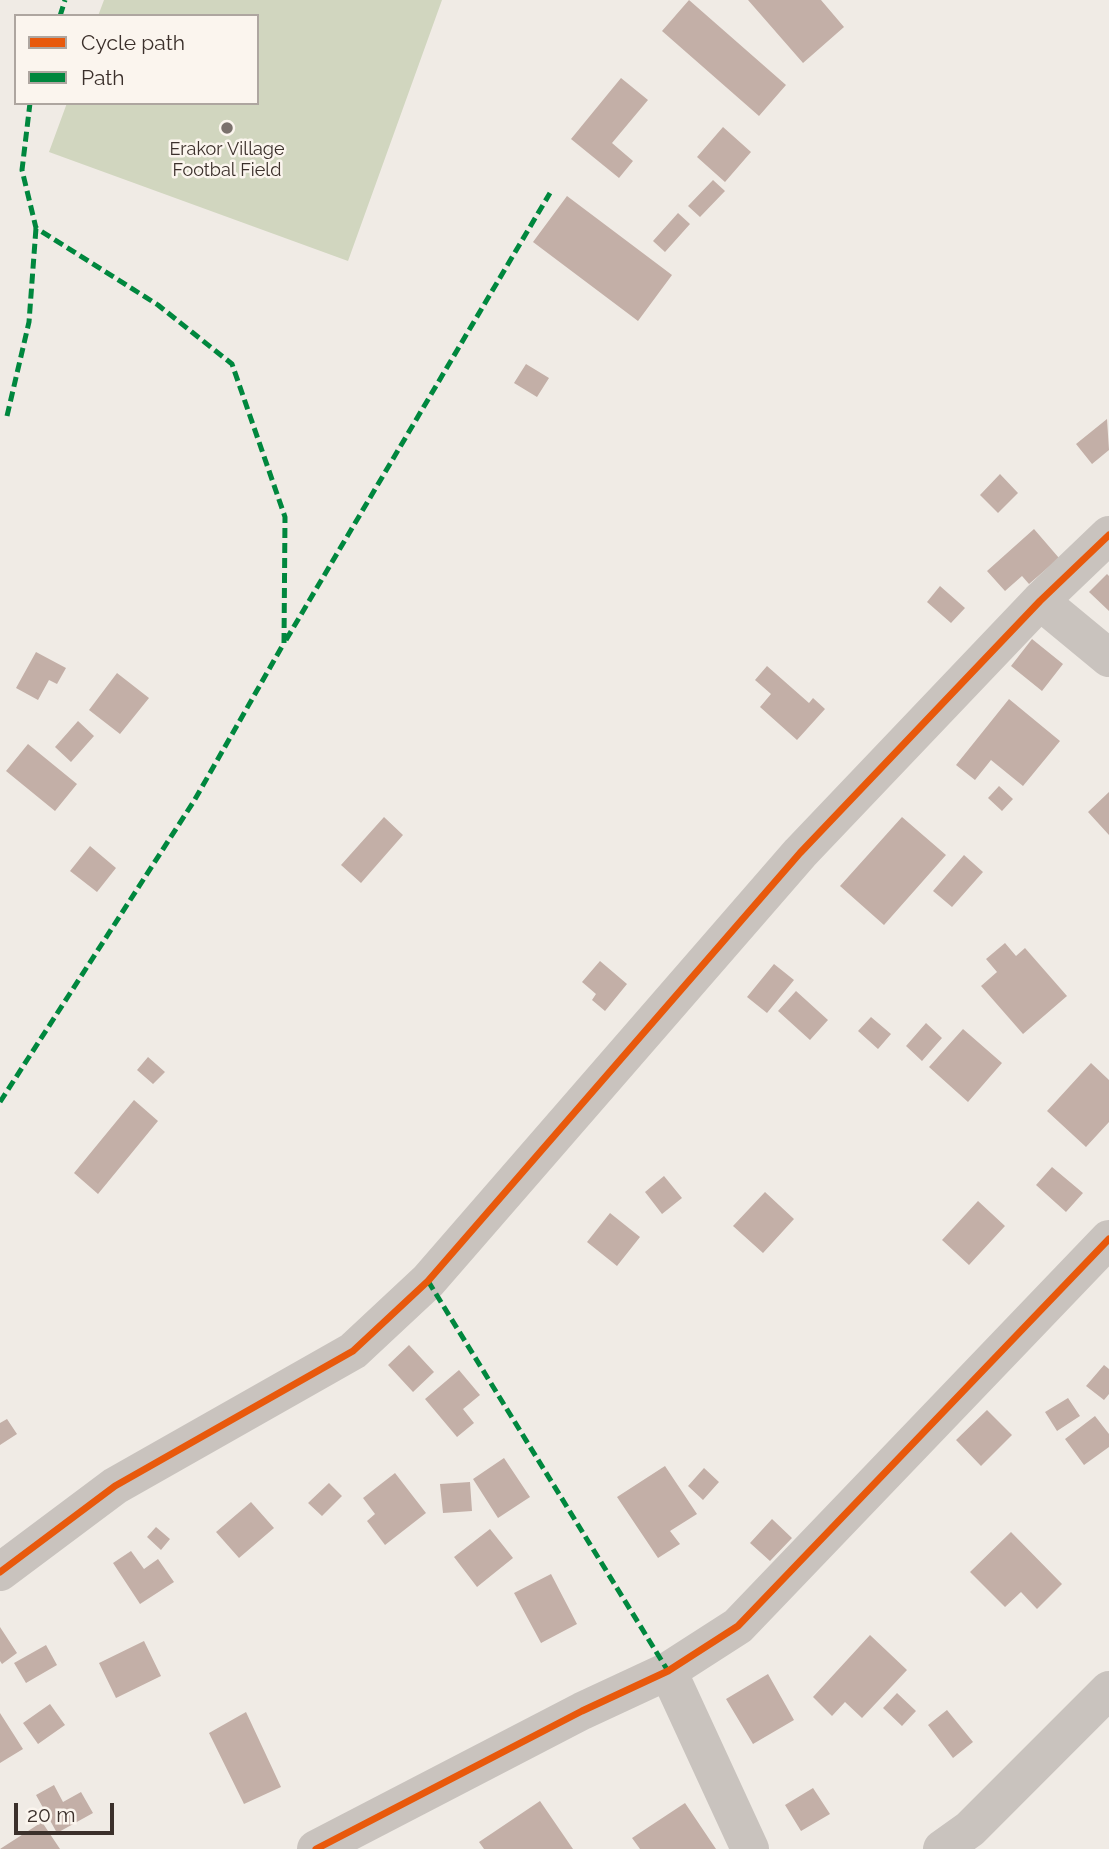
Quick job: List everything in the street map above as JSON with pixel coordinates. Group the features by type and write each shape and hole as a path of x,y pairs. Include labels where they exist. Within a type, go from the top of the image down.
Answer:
{"street":[{"path":"0,1572 115,1486 353,1351 428,1281 800,853 1040,601 1109,534"},
{"path":"1040,601 1109,658"},
{"path":"316,1849 582,1711 668,1671 737,1626 1109,1239"},
{"path":"668,1671 750,1849"},
{"path":"942,1849 970,1829 1109,1690"}],"green space":[{"name":"Erakor Village Footbal Field","path":"104,0 442,0 348,261 49,152 66,105 259,105 259,14 99,14"}],"building":[{"path":"689,0 786,85 759,116 662,31"},
{"path":"748,0 821,0 844,27 803,63"},
{"path":"621,78 648,100 612,143 633,161 619,178 571,139"},
{"path":"723,127 751,152 725,182 697,157"},
{"path":"713,180 725,191 700,217 688,206"},
{"path":"567,196 672,275 638,321 533,242"},
{"path":"678,213 690,224 665,252 653,241"},
{"path":"526,364 549,378 537,397 514,383"},
{"path":"1107,419 1109,450 1092,464 1076,444"},
{"path":"1000,474 1018,493 998,513 980,495"},
{"path":"1034,529 1059,558 1029,584 1022,576 1005,591 987,571"},
{"path":"1107,574 1109,576 1109,611 1089,592"},
{"path":"940,586 965,608 951,623 927,602"},
{"path":"1032,639 1063,664 1042,691 1011,666"},
{"path":"36,652 66,668 57,684 49,680 38,700 16,688"},
{"path":"767,666 809,703 813,698 825,709 797,740 760,707 771,694 755,680"},
{"path":"117,673 149,698 120,734 89,710"},
{"path":"1009,699 1060,741 1023,786 991,760 975,780 956,765"},
{"path":"78,721 94,736 71,762 55,747"},
{"path":"28,744 77,784 55,811 6,771"},
{"path":"999,786 1013,799 1002,811 988,798"},
{"path":"1109,792 1109,835 1088,812"},
{"path":"384,817 403,835 361,883 341,865"},
{"path":"902,817 946,855 884,925 840,886"},
{"path":"90,846 116,868 97,892 70,871"},
{"path":"964,855 983,872 952,907 933,891"},
{"path":"1005,943 1016,956 1025,948 1067,996 1023,1034 981,986 997,972 986,959"},
{"path":"600,961 627,984 605,1011 592,1000 596,994 582,982"},
{"path":"774,964 794,980 767,1013 747,997"},
{"path":"796,991 828,1020 810,1040 778,1011"},
{"path":"871,1017 891,1034 878,1049 858,1031"},
{"path":"926,1023 942,1038 922,1061 906,1046"},
{"path":"963,1029 1002,1063 968,1102 929,1067"},
{"path":"148,1057 165,1072 153,1084 137,1070"},
{"path":"1091,1063 1109,1080 1109,1122 1086,1147 1047,1111"},
{"path":"134,1100 158,1121 98,1194 74,1173"},
{"path":"1052,1167 1083,1193 1066,1212 1036,1185"},
{"path":"664,1176 682,1198 662,1214 645,1192"},
{"path":"765,1192 794,1219 763,1253 733,1226"},
{"path":"978,1201 1005,1226 969,1265 942,1240"},
{"path":"610,1213 640,1237 617,1266 587,1242"},
{"path":"409,1345 434,1372 413,1392 388,1365"},
{"path":"1104,1365 1109,1369 1109,1394 1104,1400 1086,1386"},
{"path":"459,1370 480,1395 463,1409 474,1423 457,1437 425,1399"},
{"path":"1068,1398 1080,1416 1057,1431 1045,1412"},
{"path":"987,1410 1012,1435 981,1466 956,1440"},
{"path":"1095,1416 1109,1434 1109,1447 1084,1465 1065,1439"},
{"path":"7,1419 17,1434 0,1445 0,1423"},
{"path":"504,1458 530,1497 498,1518 473,1479"},
{"path":"665,1466 697,1514 670,1531 680,1544 658,1558 617,1497"},
{"path":"704,1468 719,1482 703,1500 688,1486"},
{"path":"395,1473 426,1513 385,1545 367,1521 375,1514 363,1498"},
{"path":"470,1482 472,1511 443,1513 440,1484"},
{"path":"329,1483 342,1496 322,1516 308,1503"},
{"path":"251,1502 274,1528 239,1558 216,1532"},
{"path":"772,1519 792,1538 770,1561 750,1543"},
{"path":"156,1527 170,1539 161,1550 147,1537"},
{"path":"490,1529 513,1558 477,1587 454,1557"},
{"path":"1011,1532 1062,1584 1037,1609 1021,1592 1005,1607 970,1572"},
{"path":"131,1551 144,1569 158,1559 174,1582 140,1604 113,1563"},
{"path":"551,1574 577,1624 541,1643 514,1593"},
{"path":"0,1627 17,1653 2,1664 0,1661"},
{"path":"870,1635 907,1670 862,1718 845,1702 832,1716 813,1697"},
{"path":"144,1641 161,1676 116,1698 99,1663"},
{"path":"46,1645 57,1665 26,1683 14,1663"},
{"path":"768,1674 794,1720 753,1744 726,1699"},
{"path":"897,1693 916,1711 902,1726 883,1708"},
{"path":"50,1704 65,1725 38,1744 23,1723"},
{"path":"947,1710 973,1742 953,1758 928,1725"},
{"path":"246,1712 281,1787 244,1804 209,1733"},
{"path":"0,1713 23,1749 0,1763"},
{"path":"54,1785 63,1802 81,1792 93,1813 57,1833 36,1795"},
{"path":"813,1788 830,1814 801,1831 785,1805"},
{"path":"540,1801 573,1849 484,1849 479,1842"},
{"path":"685,1803 716,1849 640,1849 632,1838"},
{"path":"42,1822 60,1849 0,1849"}],"marked path":[{"path":"61,14 65,0"},
{"path":"0,1102 194,801 284,643 285,517 232,364 158,305 36,228 22,170 30,105"},
{"path":"286,640 550,193"},
{"path":"7,416 29,322 36,228"},
{"path":"428,1281 668,1671"}],"cycle path":[{"path":"0,1572 115,1486 353,1351 428,1281 800,853 1040,601 1109,535"},
{"path":"316,1849 582,1711 668,1671 738,1626 1109,1239"}],"place":[{"name":"Erakor Village Footbal Field","path":"227,128"}]}
